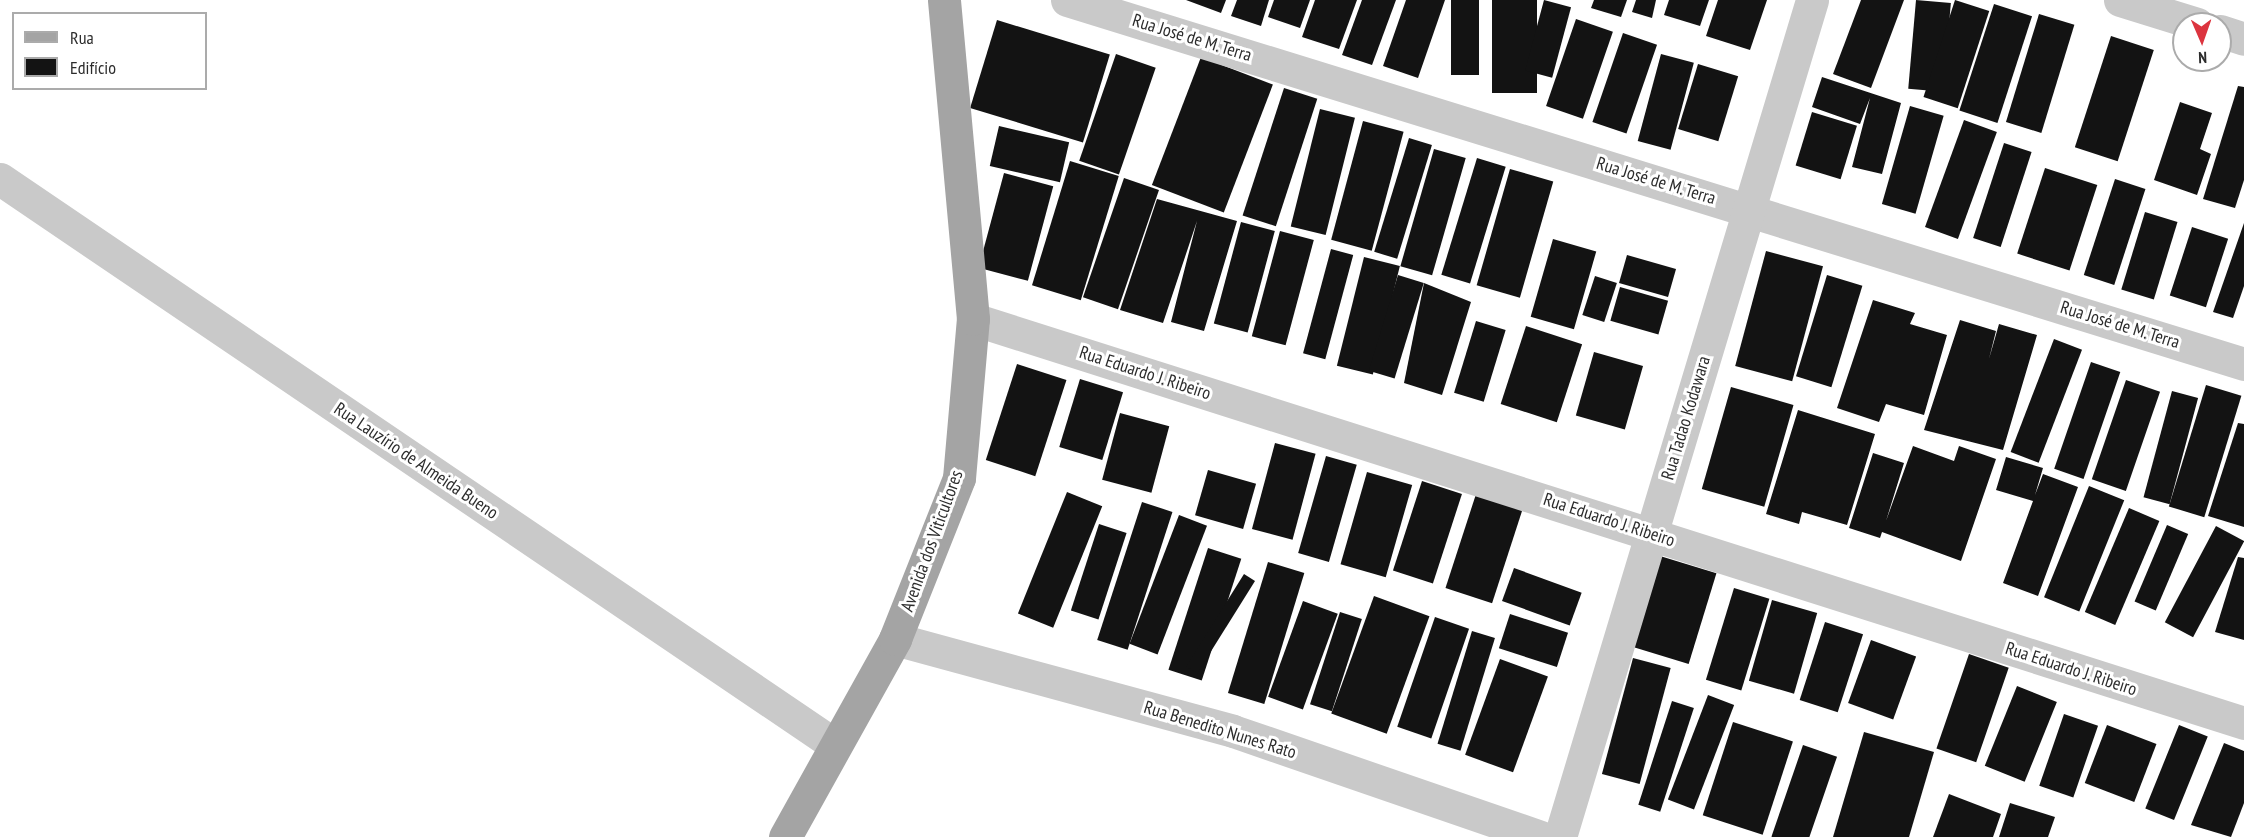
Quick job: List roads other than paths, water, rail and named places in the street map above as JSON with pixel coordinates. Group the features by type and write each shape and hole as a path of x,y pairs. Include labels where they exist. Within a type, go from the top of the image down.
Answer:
{"main road":[{"name":"Avenida dos Viticultores","path":"784,837 832,743 895,639 959,478 973,319 944,0"}],"street":[{"name":"Rua José de M. Terra","path":"1067,0 2244,364"},
{"name":"Rua Tadao Kodawara","path":"1560,837 1812,0"},
{"path":"2120,0 2172,16"},
{"name":"Rua Lauzírio de Almeida Bueno","path":"0,179 832,743"},
{"name":"Rua Eduardo J. Ribeiro","path":"973,319 2244,723"},
{"name":"Rua Benedito Nunes Rato","path":"895,639 1233,731 1540,837"}]}
